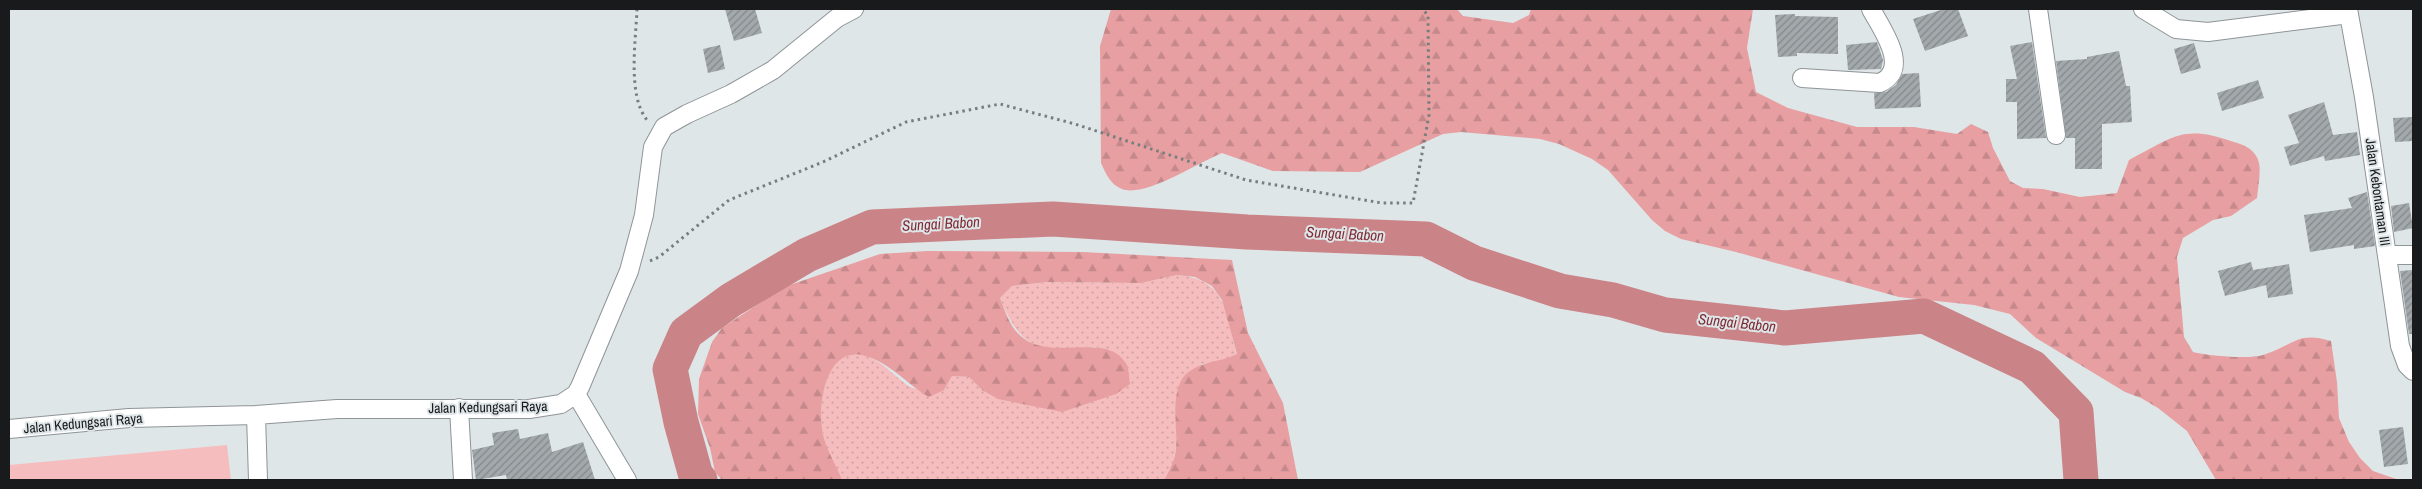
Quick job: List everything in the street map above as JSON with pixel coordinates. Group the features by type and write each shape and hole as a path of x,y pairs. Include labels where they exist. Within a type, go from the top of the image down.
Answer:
{"street":[{"path":"627,480 576,394 629,271 644,215 653,147 658,135 664,127 687,114 730,94 773,70 837,18 854,9"},
{"path":"1802,78 1880,83 1890,77 1895,64 1892,52 1871,9"},
{"path":"2038,9 2056,135"},
{"path":"2143,9 2176,29 2208,32 2349,11"},
{"name":"Jalan Kebontaman III","path":"2349,11 2403,357 2407,366 2413,371"},
{"path":"2387,255 2413,255"},
{"name":"Jalan Kedungsari Raya","path":"9,429 129,418 256,415 337,409 529,409 552,407 567,401 576,394"},
{"path":"459,408 463,480"},
{"path":"256,415 258,480"}],"path":[{"path":"637,9 635,66 637,99 642,114 658,135"},
{"path":"629,271 659,256 729,200 823,162 906,122 1000,104 1075,124 1246,180 1382,203 1413,203 1429,116 1428,15 1422,9"}],"shaded area":[{"path":"1177,275 1194,278 1206,283 1215,291 1222,301 1226,312 1237,354 1220,362 1202,364 1178,389 1176,448 1172,467 1164,480 842,480 825,444 821,412 826,382 832,369 841,359 852,354 866,356 880,363 908,385 917,389 944,390 952,376 969,377 982,390 1098,347 1048,348 1026,339 1017,330 1000,298 1012,286 1048,282 1141,283"},
{"path":"227,445 231,480 9,480 9,465"}],"green space":[{"path":"1111,9 1457,9 1463,16 1513,23 1529,15 1531,9 1753,9 1747,48 1756,92 1788,108 1857,127 1914,127 1957,134 1971,124 1988,132 1993,148 2010,181 2023,188 2043,189 2080,197 2117,193 2129,160 2168,139 2190,134 2202,134 2238,143 2250,149 2258,158 2260,171 2257,198 2231,216 2213,220 2183,238 2177,257 2184,337 2193,352 2241,357 2266,354 2304,338 2320,338 2331,341 2337,382 2339,418 2349,442 2360,458 2373,471 2399,480 2216,480 2187,431 2158,408 2141,398 2125,392 2036,338 2010,314 1974,305 1899,297 1736,252 1681,239 1665,231 1652,220 1608,170 1592,159 1559,144 1540,139 1461,132 1443,134 1360,172 1273,171 1222,153 1158,184 1132,190 1122,189 1111,181 1101,163 1100,46"},
{"path":"927,251 1083,252 1232,260 1248,333 1283,403 1298,480 1164,480 1172,465 1175,452 1176,396 1183,377 1201,365 1237,354 1222,300 1212,286 1195,277 1177,275 1141,283 1048,282 1012,286 1000,298 1015,330 1028,341 1042,346 1058,348 1090,347 1105,349 1117,354 1127,365 1130,384 1116,394 1062,412 998,399 982,390 969,377 952,376 944,390 929,397 882,363 865,356 851,355 840,360 832,370 826,382 821,412 824,438 842,480 722,480 715,472 710,448 698,414 699,379 712,342 722,328 784,287 880,254"}],"building":[{"path":"725,9 755,9 762,33 734,41"},
{"path":"1944,9 1958,9 1968,36 1925,51 1913,19"},
{"path":"1795,14 1795,16 1838,17 1838,54 1797,53 1797,56 1778,57 1775,15"},
{"path":"1877,42 1883,60 1881,69 1848,70 1846,45"},
{"path":"2032,42 2046,138 2017,139 2017,102 2006,102 2006,79 2017,79 2010,46"},
{"path":"2194,43 2201,68 2181,74 2174,49"},
{"path":"720,45 725,69 708,73 703,49"},
{"path":"2119,51 2126,86 2130,86 2132,122 2102,124 2102,169 2075,169 2075,138 2066,138 2056,61 2087,59 2087,57"},
{"path":"1919,73 1921,107 1875,109 1874,93 1886,92 1896,85 1902,74"},
{"path":"2258,80 2264,98 2222,111 2217,93"},
{"path":"2324,102 2333,135 2357,132 2360,155 2325,161 2324,156 2290,166 2284,147 2299,143 2288,115"},
{"path":"2413,117 2413,141 2395,142 2393,118"},
{"path":"2367,192 2375,246 2354,249 2354,245 2310,252 2304,215 2352,208 2348,198"},
{"path":"2409,203 2413,228 2394,232 2391,206"},
{"path":"2251,262 2253,270 2289,264 2293,294 2268,298 2266,285 2225,296 2218,271"},
{"path":"2413,270 2413,334 2409,334 2400,271"},
{"path":"2403,427 2408,464 2384,467 2379,430"},
{"path":"518,429 520,439 548,433 552,452 583,442 595,480 507,480 506,475 476,480 472,450 494,445 492,433"}],"waterway":[{"name":"Sungai Babon","path":"700,480 696,476 681,422 670,369 686,333 731,300 807,255 872,227 1053,219 1247,232 1426,239 1474,263 1560,291 1613,300 1665,315 1785,328 1924,316 2032,367 2076,412 2081,480"}]}
